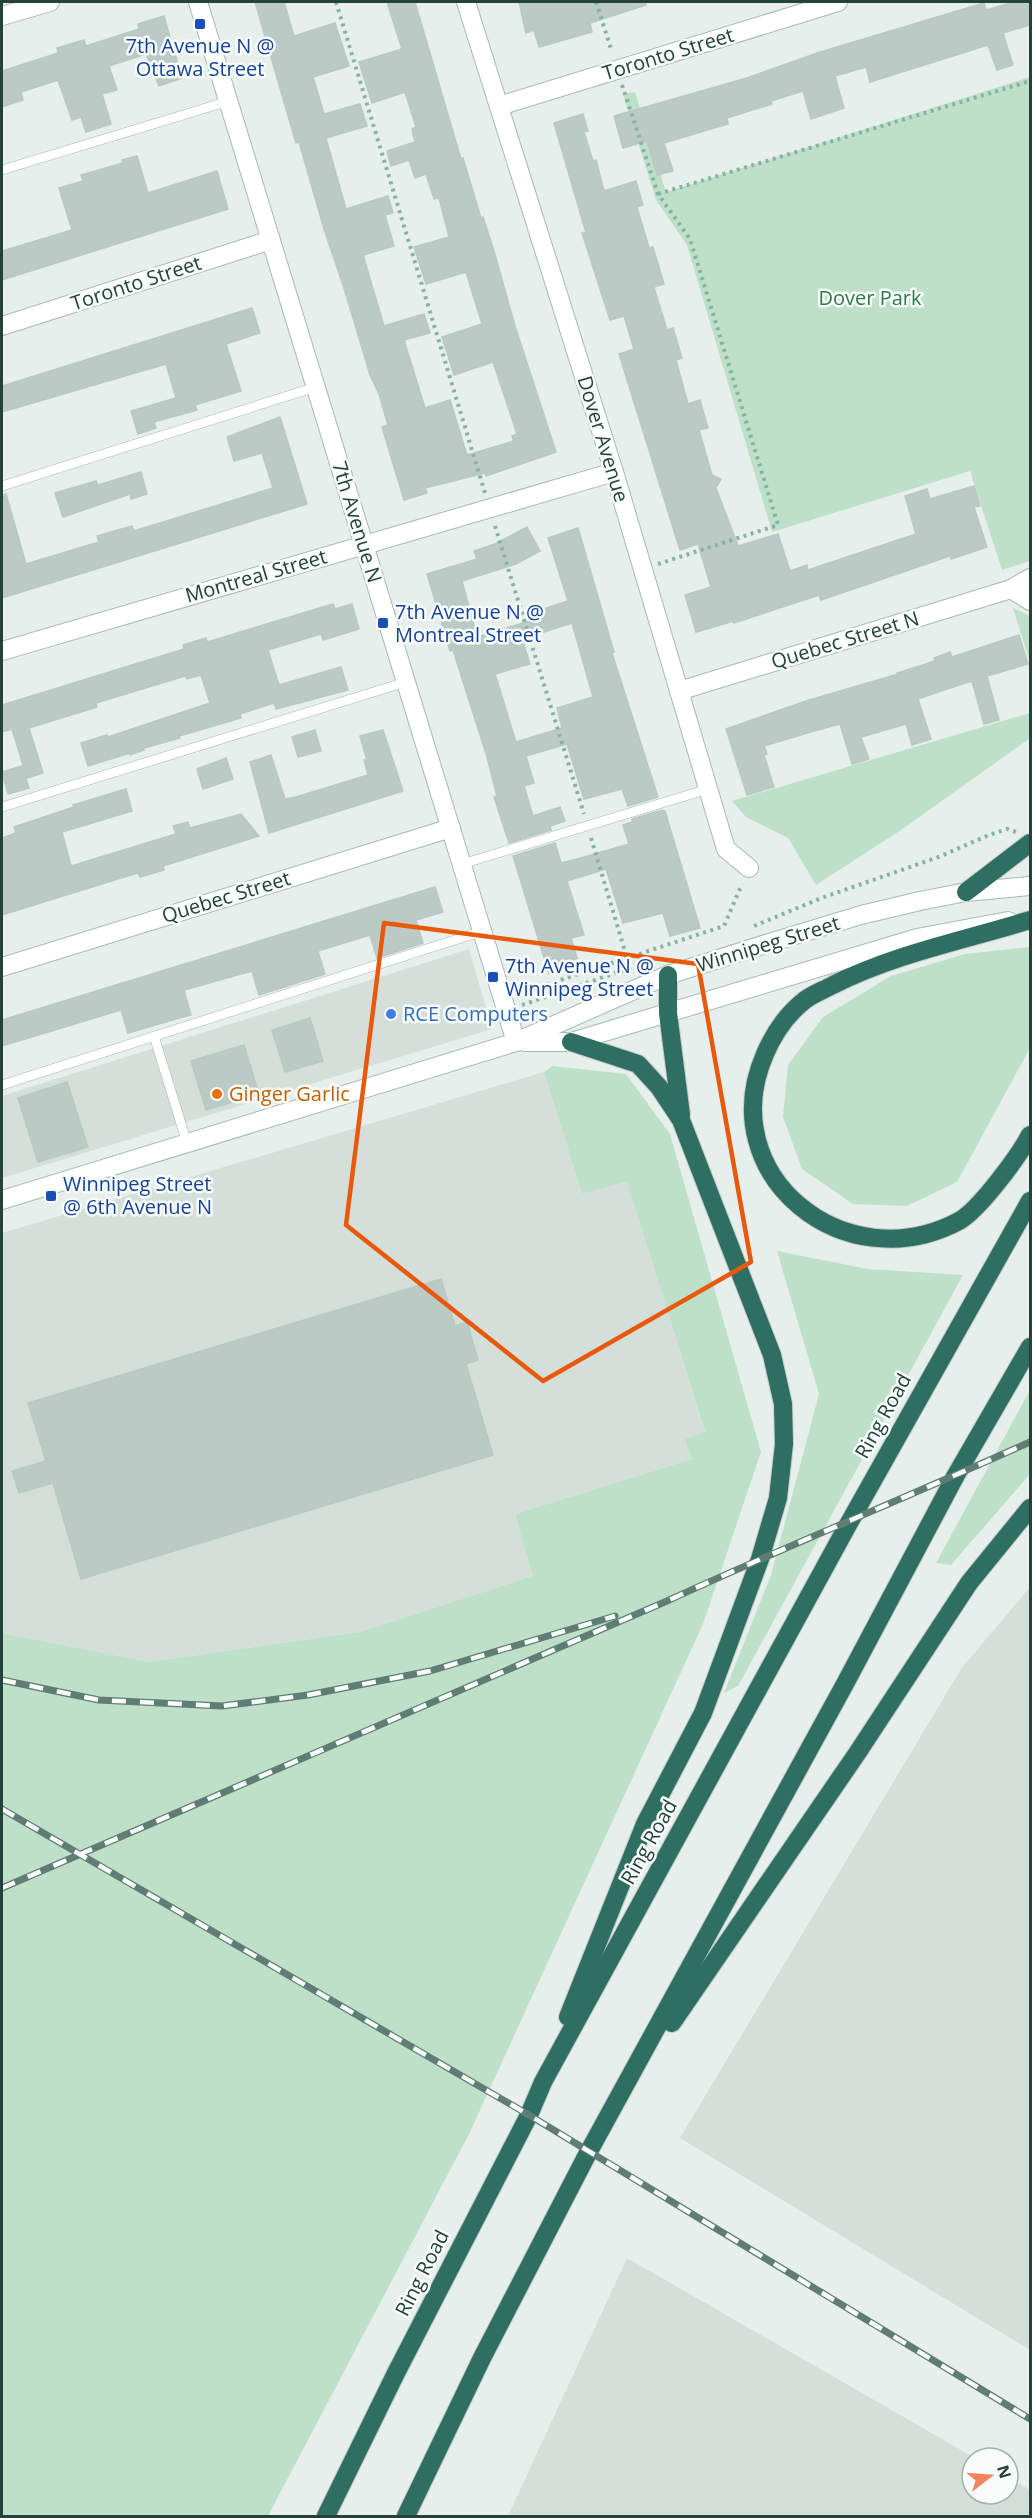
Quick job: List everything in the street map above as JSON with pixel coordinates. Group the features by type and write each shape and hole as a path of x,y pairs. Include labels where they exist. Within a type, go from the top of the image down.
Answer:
{"highway":[{"path":"966,892 1029,844"},
{"path":"1030,919 864,970 805,1000 772,1036 760,1064 752,1092 753,1121 763,1157 779,1186 801,1209 830,1227 870,1239 900,1239 928,1234 961,1220 986,1196 1030,1134"},
{"path":"668,975 668,1013 681,1120"},
{"path":"529,2115 645,1824 703,1713 760,1559 778,1498 784,1444 783,1404 772,1355 681,1120 659,1087 638,1064 571,1042"},
{"name":"Ring Road","path":"327,2517 396,2373 529,2115 543,2082 849,1523 1030,1201"},
{"path":"406,2517 482,2358 588,2153 956,1475 1030,1347"},
{"path":"615,2106 858,1752 969,1583 1030,1508"}],"street":[{"path":"2,16 50,2"},
{"name":"7th Avenue N","path":"198,2 516,1042"},
{"name":"Dover Avenue","path":"466,2 614,472 726,849 749,868"},
{"name":"Toronto Street","path":"499,106 838,2"},
{"name":"Toronto Street","path":"2,326 271,240"},
{"name":"Montreal Street","path":"2,651 614,472"},
{"name":"Quebec Street N","path":"679,691 1011,589 1030,578"},
{"path":"1011,589 1030,601"},
{"name":"Quebec Street","path":"2,967 451,828"},
{"name":"Winnipeg Street","path":"2,1200 516,1042 668,975 861,915 966,892 1030,886"},
{"name":"Winnipeg Street","path":"516,1042 571,1042 917,938 980,924 1030,919"}],"lane":[{"path":"2,170 229,101"},
{"path":"2,486 316,387"},
{"path":"2,807 406,681"},
{"path":"462,864 708,789"},
{"path":"2,1085 483,931"},
{"path":"154,1036 187,1143"}],"path":[{"path":"336,2 627,958"},
{"path":"596,2 658,194 690,239 778,525 643,569"},
{"path":"658,194 1030,81"},
{"path":"750,928 819,899 941,856 1007,829 1020,833 1029,844"},
{"path":"505,1005 627,958 724,927 749,868"},
{"path":"505,1005 653,960"}],"highlighted area":[{"path":"384,923 698,964 751,1262 543,1381 346,1225"}],"shaded area":[{"path":"469,949 492,1029 2,1178 2,1096"},
{"path":"544,1072 582,1194 627,1180 705,1433 692,1459 515,1514 534,1576 360,1632 149,1662 2,1633 2,1233"},
{"path":"1030,1587 1030,2350 680,2138 961,1669"},
{"path":"627,2258 960,2449 960,2506 1020,2506 1020,2484 1030,2490 1030,2516 508,2516"}],"green space":[{"name":"Dover Park","path":"1030,77 1030,561 1002,570 970,471 772,532 687,245 656,200 623,94 635,92 666,192"},
{"path":"1013,608 1030,616 1030,662"},
{"path":"1030,713 1029,739 901,830 816,885 788,838 746,817 732,801"},
{"path":"1030,947 1030,1048 957,1182 907,1206 853,1204 802,1169 783,1117 788,1065 823,1017 891,976 965,954"},
{"path":"552,1066 626,1074 670,1134 761,1452 703,1624 469,2134 268,2516 2,2516 2,1633 149,1662 360,1632 533,1576 515,1514 692,1459 685,1439 705,1432 627,1181 582,1194 544,1072"},
{"path":"777,1251 868,1269 963,1275 738,1686 724,1693 771,1575 819,1394"},
{"path":"1030,1390 1030,1474 951,1565 936,1563"}],"building":[{"path":"255,2 284,2 294,36 335,23 349,66 313,77 324,114 360,104 367,126 326,138 346,209 388,196 393,213 385,215 394,246 363,255 384,326 424,314 430,333 404,340 425,408 450,400 467,455 514,441 512,436 517,434 493,362 454,375 442,337 482,324 466,272 426,284 414,247 449,237 439,198 434,199 426,174 415,178 409,160 391,166 387,151 415,142 412,129 416,127 405,92 372,103 359,62 402,49 387,2 415,2 461,159 463,158 481,218 483,217 556,452 486,476 485,473 425,488 427,493 404,500 382,427 388,425 379,394 370,375 299,142 296,143"},
{"path":"519,2 646,2 646,5 590,23 592,32 539,47 534,30 526,33"},
{"path":"1015,2 1030,2 1030,25 1003,33 1013,65 997,70 988,45 870,82 866,67 835,76 844,108 811,119 803,91 771,101 772,104 727,118 728,124 664,143 673,171 657,175 647,141 623,148 614,116 747,78 817,53 984,3 986,10"},
{"path":"164,16 182,78 159,86 146,54 109,66 117,90 102,94 111,124 86,132 81,117 72,120 58,80 21,92 23,100 2,107 2,71 58,53 57,48 84,40 86,46 139,29 138,24"},
{"path":"583,114 588,131 584,132 593,161 596,160 604,191 636,181 643,205 637,207 649,248 653,247 664,284 654,287 667,330 673,328 682,358 676,360 688,404 700,400 708,428 699,430 712,475 721,479 716,488 738,546 778,534 790,571 807,565 808,570 916,534 905,496 927,489 930,499 974,486 980,506 974,507 987,547 951,559 950,556 821,600 819,595 734,623 734,621 696,632 685,595 711,587 698,544 680,550 619,354 634,349 624,316 610,320 582,233 586,233 554,123"},
{"path":"137,156 148,193 217,171 228,209 2,280 2,251 72,230 59,188 83,181 81,175 123,163 122,160"},
{"path":"252,308 260,333 226,344 241,391 195,405 197,410 154,422 156,428 138,434 131,411 176,398 166,364 2,412 2,386"},
{"path":"280,417 307,504 2,598 2,495 6,494 26,564 99,542 97,536 132,526 134,531 273,488 262,453 234,461 227,437"},
{"path":"141,472 147,494 131,499 130,494 63,517 55,493 96,481 98,485"},
{"path":"527,527 540,551 516,564 462,581 477,637 530,621 528,614 568,601 548,538 578,528 614,652 612,653 658,797 628,806 622,789 584,799 567,744 526,756 534,783 524,786 533,816 560,807 565,821 550,826 551,830 509,843 494,797 497,796 487,757 453,650 450,651 427,574 477,559 474,551 495,544","holes":["572,623 593,697 557,708 562,728 516,742 495,674 530,664 522,639"]},
{"path":"333,604 335,609 352,604 359,629 323,640 321,634 268,650 279,685 341,667 348,690 276,709 274,703 240,714 241,718 179,736 180,738 144,748 130,755 130,753 88,766 81,743 107,735 108,737 210,703 201,675 187,679 185,676 96,703 97,707 29,728 43,773 27,778 12,729 2,732 2,705 184,649 183,645 206,638 207,642"},
{"path":"1019,635 1028,664 987,676 999,720 984,724 972,681 918,699 931,739 912,745 906,724 861,737 869,759 852,764 840,724 764,746 767,754 764,755 774,787 747,795 726,729 806,701 898,674 935,661 934,658 950,652 952,657"},
{"path":"315,730 321,751 298,757 292,737"},
{"path":"383,730 403,791 269,833 250,762 271,755 285,799 296,797 368,775 364,760 367,760 360,736"},
{"path":"226,758 233,779 203,789 197,769"},
{"path":"22,766 29,788 8,794 2,772"},
{"path":"126,789 132,811 62,832 71,866 176,834 173,826 188,822 190,828 241,814 259,836 163,866 164,870 140,877 138,873 2,915 2,838 16,833 14,827 74,807 73,805"},
{"path":"665,811 700,928 670,936 663,913 623,923 606,869 567,881 584,935 571,938 579,965 549,974 513,856 555,843 561,863 629,844 623,825 632,822 632,819"},
{"path":"435,887 443,912 416,920 423,943 377,958 370,935 318,951 325,974 259,995 252,971 184,990 191,1015 128,1033 121,1010 2,1046 2,1020"},
{"path":"310,1018 323,1061 285,1072 272,1030"},
{"path":"244,1045 259,1094 206,1110 191,1061"},
{"path":"67,1082 88,1147 38,1162 18,1098"},
{"path":"441,1279 455,1326 467,1322 478,1360 466,1364 493,1455 81,1579 53,1483 19,1493 12,1471 46,1461 28,1403"}],"railway":[{"path":"2,1888 1030,1442"},
{"path":"2,1680 99,1700 222,1706 308,1695 430,1671 615,1616"},
{"path":"2,1809 529,2115 1030,2419"}],"place":[{"name":"7th Avenue N @ Ottawa Street","path":"200,24"},
{"name":"7th Avenue N @ Montreal Street","path":"383,623"},
{"name":"7th Avenue N @ Winnipeg Street","path":"493,977"},
{"name":"RCE Computers","path":"391,1014"},
{"name":"Ginger Garlic","path":"217,1094"},
{"name":"Winnipeg Street @ 6th Avenue N","path":"51,1196"}]}
